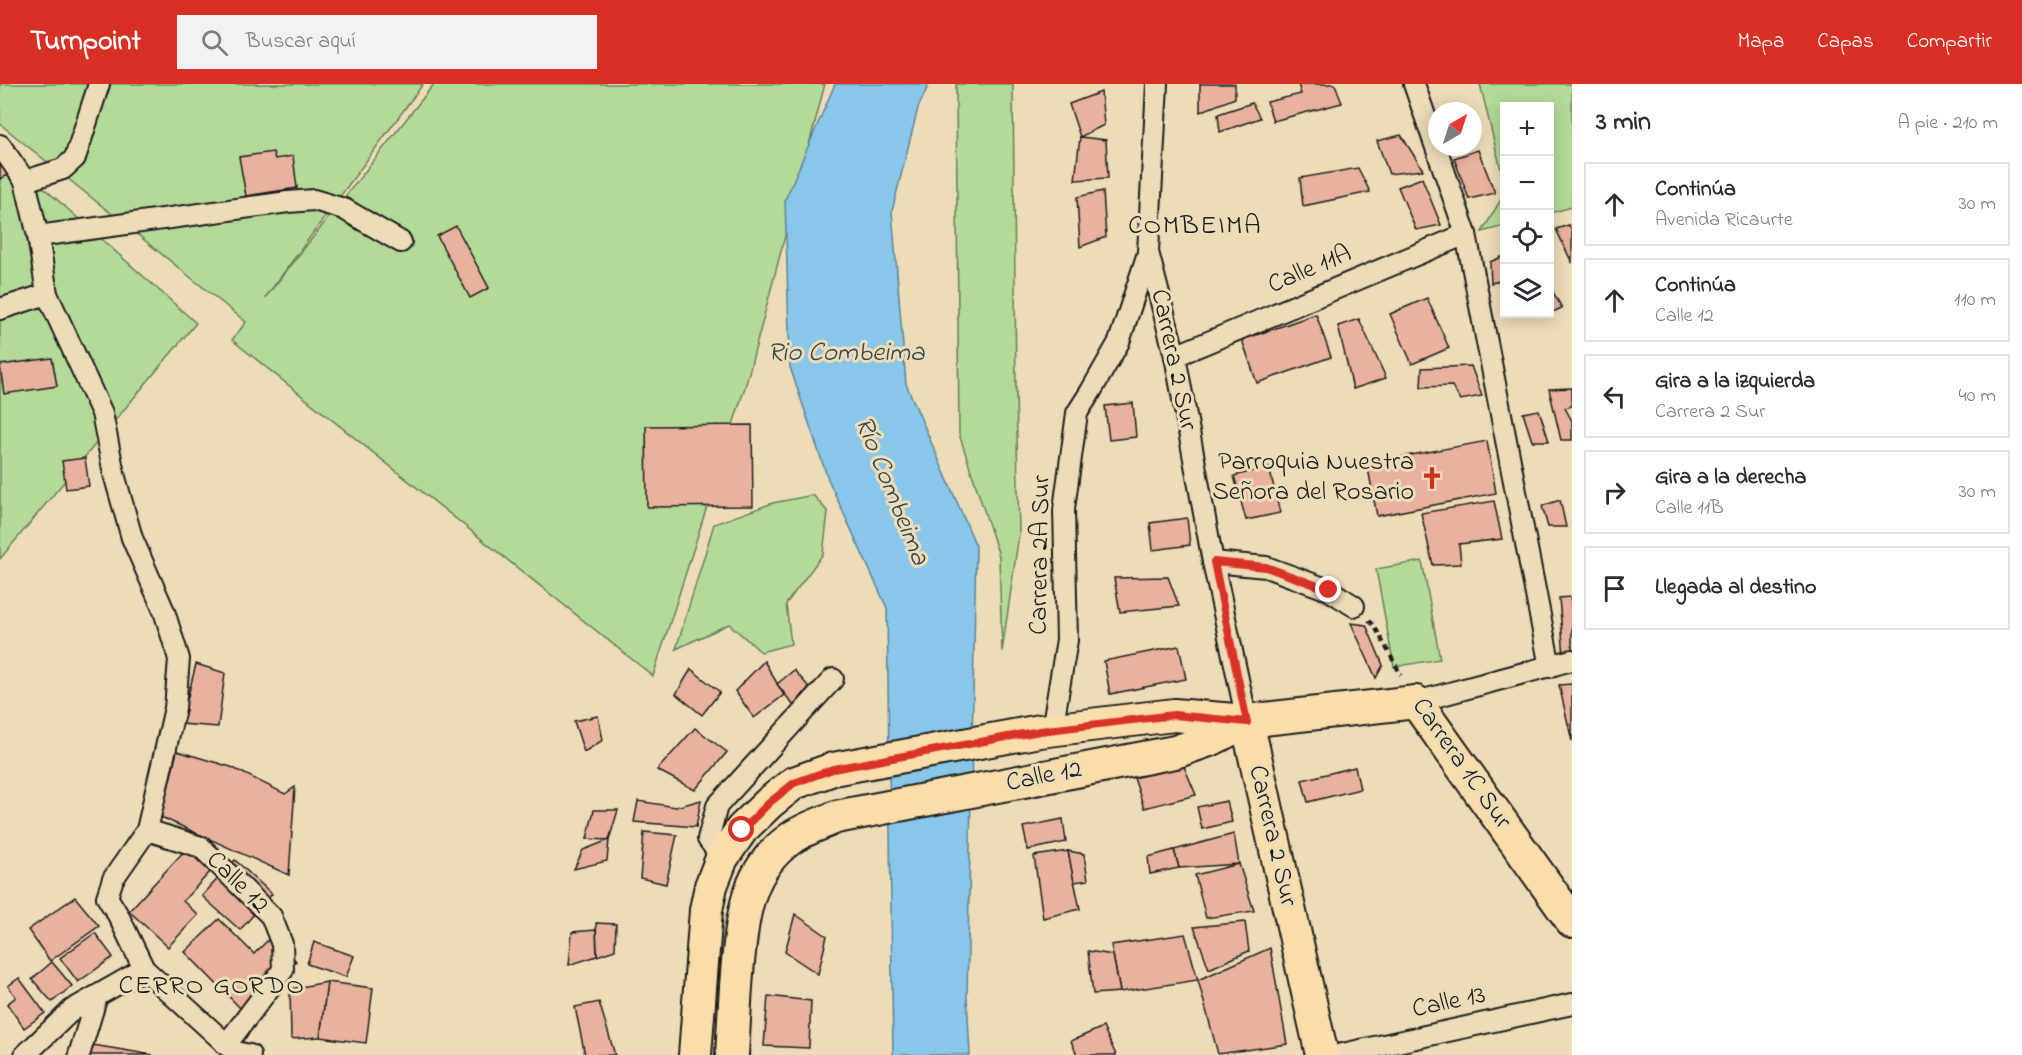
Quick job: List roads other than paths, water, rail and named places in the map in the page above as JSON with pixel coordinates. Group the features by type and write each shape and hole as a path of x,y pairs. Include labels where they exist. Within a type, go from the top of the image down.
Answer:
{"main road":[{"name":"Calle 12","path":"695,1055 706,910 711,886 722,858 742,830 769,803 794,783 833,769 1046,731 1174,715 1247,722 1416,702"},
{"name":"Carrera 1C Sur","path":"1416,702 1572,921"},
{"name":"Calle 12","path":"732,1055 743,914 752,886 770,858 791,838 836,817 1175,752 1212,739 1247,722"},
{"name":"Carrera 2 Sur","path":"1247,722 1322,1055"}],"street":[{"path":"25,181 63,170 75,158 99,84"},
{"name":"Carrera 2 Sur","path":"1157,84 1149,252 1175,356 1247,722"},
{"path":"1414,84 1466,234 1550,667"},
{"path":"0,145 25,181 38,236 47,294 102,413 114,474 132,538 164,611 179,659 175,708 147,830 113,879 107,897 144,969 236,1052"},
{"path":"38,236 314,200 344,209 401,242"},
{"name":"Calle 11A","path":"1175,356 1466,234"},
{"name":"Carrera 2A Sur","path":"1046,731 1067,640 1064,509 1077,413 1119,342 1149,252"},
{"path":"0,309 47,294"},
{"path":"1214,562 1266,567 1329,590 1354,606"},
{"name":"Calle 12","path":"1416,702 1572,660"},
{"path":"722,858 708,839 717,806 833,679"},
{"name":"Calle 12","path":"147,830 201,847 271,916 282,944 283,970 236,1052"},
{"path":"25,1055 72,1011 144,969"},
{"path":"79,1055 97,996"},
{"name":"Calle 13","path":"1338,1055 1572,1004"}],"water":[{"name":"Rio Combeima","path":"835,84 929,84 918,108 892,211 906,384 976,546 967,997 970,1055 893,1055 887,608 828,479 790,367 785,200"}],"place":[{"name":"Parroquia Nuestra Señora del Rosario","path":"1432,478"}],"district":[{"name":"COMBEIMA","path":"1195,226"},
{"name":"CERRO GORDO","path":"212,986"}],"water label":[{"name":"Río Combeima","path":"891,491"}]}
